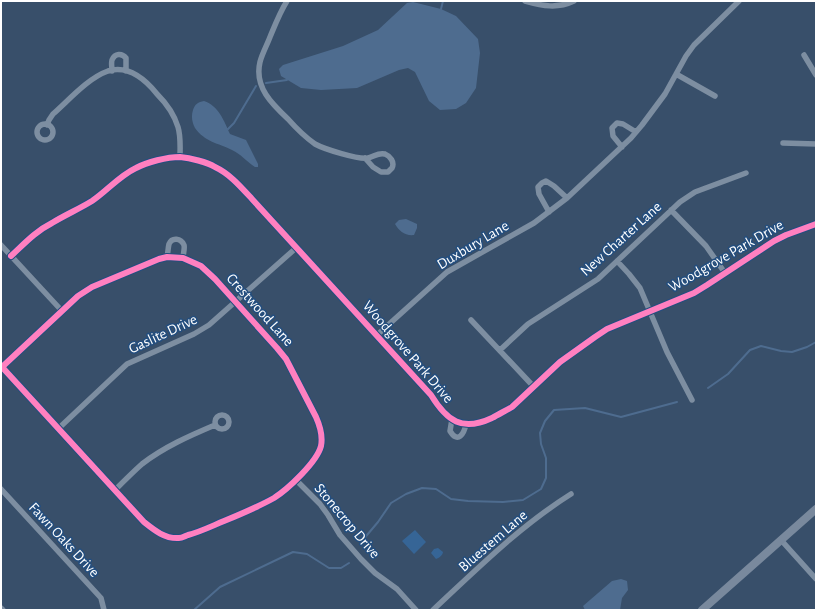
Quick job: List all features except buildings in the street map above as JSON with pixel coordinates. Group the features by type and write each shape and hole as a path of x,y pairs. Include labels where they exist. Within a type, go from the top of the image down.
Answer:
{"main road":[{"path":"702,610 816,509"}],"street":[{"path":"287,1 260,62 259,72 263,92 278,110 315,143 331,151 365,158 367,159 380,153 387,154 393,162 392,168 388,172 381,172 373,167 365,158"},
{"path":"525,1 543,6 556,6 574,1"},
{"name":"Duxbury Lane","path":"377,335 447,272 534,223 567,198 636,132 665,94 686,56 694,45 739,1"},
{"path":"112,71 113,58 120,54 124,55 126,58 126,71"},
{"path":"804,56 816,76"},
{"path":"47,125 53,114 88,82 98,76 112,71 126,71 135,74 150,85 170,108 179,129 181,139 180,157"},
{"path":"676,74 715,96"},
{"path":"622,146 613,136 612,128 617,123 623,124 636,132"},
{"path":"783,143 816,144"},
{"name":"Woodgrove Park Drive","path":"11,256 40,230 100,196 124,175 135,168 155,160 180,157 199,161 215,167 224,173 252,199 431,395 442,411 452,419 466,424 475,424 487,420 512,407 560,362 595,337 617,324 694,293 774,241 816,224"},
{"name":"New Charter Lane","path":"500,350 528,324 598,279 680,202 695,192 746,173"},
{"path":"549,212 539,194 538,187 542,183 546,181 567,198"},
{"path":"671,210 706,246 725,273"},
{"path":"167,257 170,242 176,239 180,240 184,244 183,258"},
{"path":"1,245 62,311"},
{"name":"Gaslite Drive","path":"59,428 127,364 194,334 209,325 296,248"},
{"name":"Crestwood Lane","path":"167,257 183,258 201,266 236,302 286,359 316,417 322,436 321,447 316,457 296,480 276,497 204,530 179,538 167,536 154,531 144,522 59,428 1,367 78,296 92,287 159,259 167,257"},
{"path":"616,261 640,288 667,352 692,400"},
{"path":"471,320 534,387"},
{"name":"Woodgrove Park Drive","path":"452,419 450,431 454,436 457,437 464,434 466,424"},
{"path":"115,490 156,454 172,444 215,425"},
{"name":"Stonecrop Drive","path":"296,480 320,504 340,535 361,559 375,573 397,589 416,610"},
{"name":"Fawn Oaks Drive","path":"1,489 101,598 104,610"},
{"name":"Bluestem Lane","path":"434,610 504,544 555,504 571,494"},
{"path":"781,540 816,578"}],"shaded area":[{"path":"413,2 441,9 456,16 478,39 480,53 476,88 466,103 456,109 440,110 429,101 415,72 408,68 399,70 357,88 321,90 301,88 281,76 279,69 283,65 343,46 378,30 407,3"},
{"path":"204,101 214,106 223,119 230,134 246,140 258,164 258,167 255,167 235,152 207,139 199,133 193,124 192,114 195,106"},
{"path":"406,219 417,224 414,235 408,235 398,229 395,224 399,220"},
{"path":"415,530 426,542 414,554 402,541"},
{"path":"438,548 443,553 436,559 431,553 434,549"},
{"path":"621,579 627,581 628,590 622,598 620,610 585,610 583,606 612,581"}],"waterway":[{"path":"441,9 443,1"},
{"path":"266,83 287,80"},
{"path":"228,129 234,123 256,86"},
{"path":"708,388 728,374 750,350 761,346 792,352 816,342"},
{"path":"362,541 391,503 406,494 422,488 436,489 451,499 503,502 523,500 541,489 546,478 546,458 541,444 540,433 545,421 554,410 585,408 621,417 677,402"},
{"path":"194,610 220,587 293,552 307,554 329,568 341,568 349,563"}],"cycle path":[{"path":"11,256 41,230 92,201 130,171 151,162 175,157 193,159 208,163 226,173 244,190 431,395 443,412 456,422 472,424 492,418 512,407 560,362 607,329 694,293 774,241 816,224"},
{"path":"167,257 183,258 201,266 215,279 277,348 286,359 316,417 320,427 322,439 321,446 314,460 294,482 274,498 206,529 179,538 164,535 144,522 2,367 78,296 92,287 167,257"}]}
